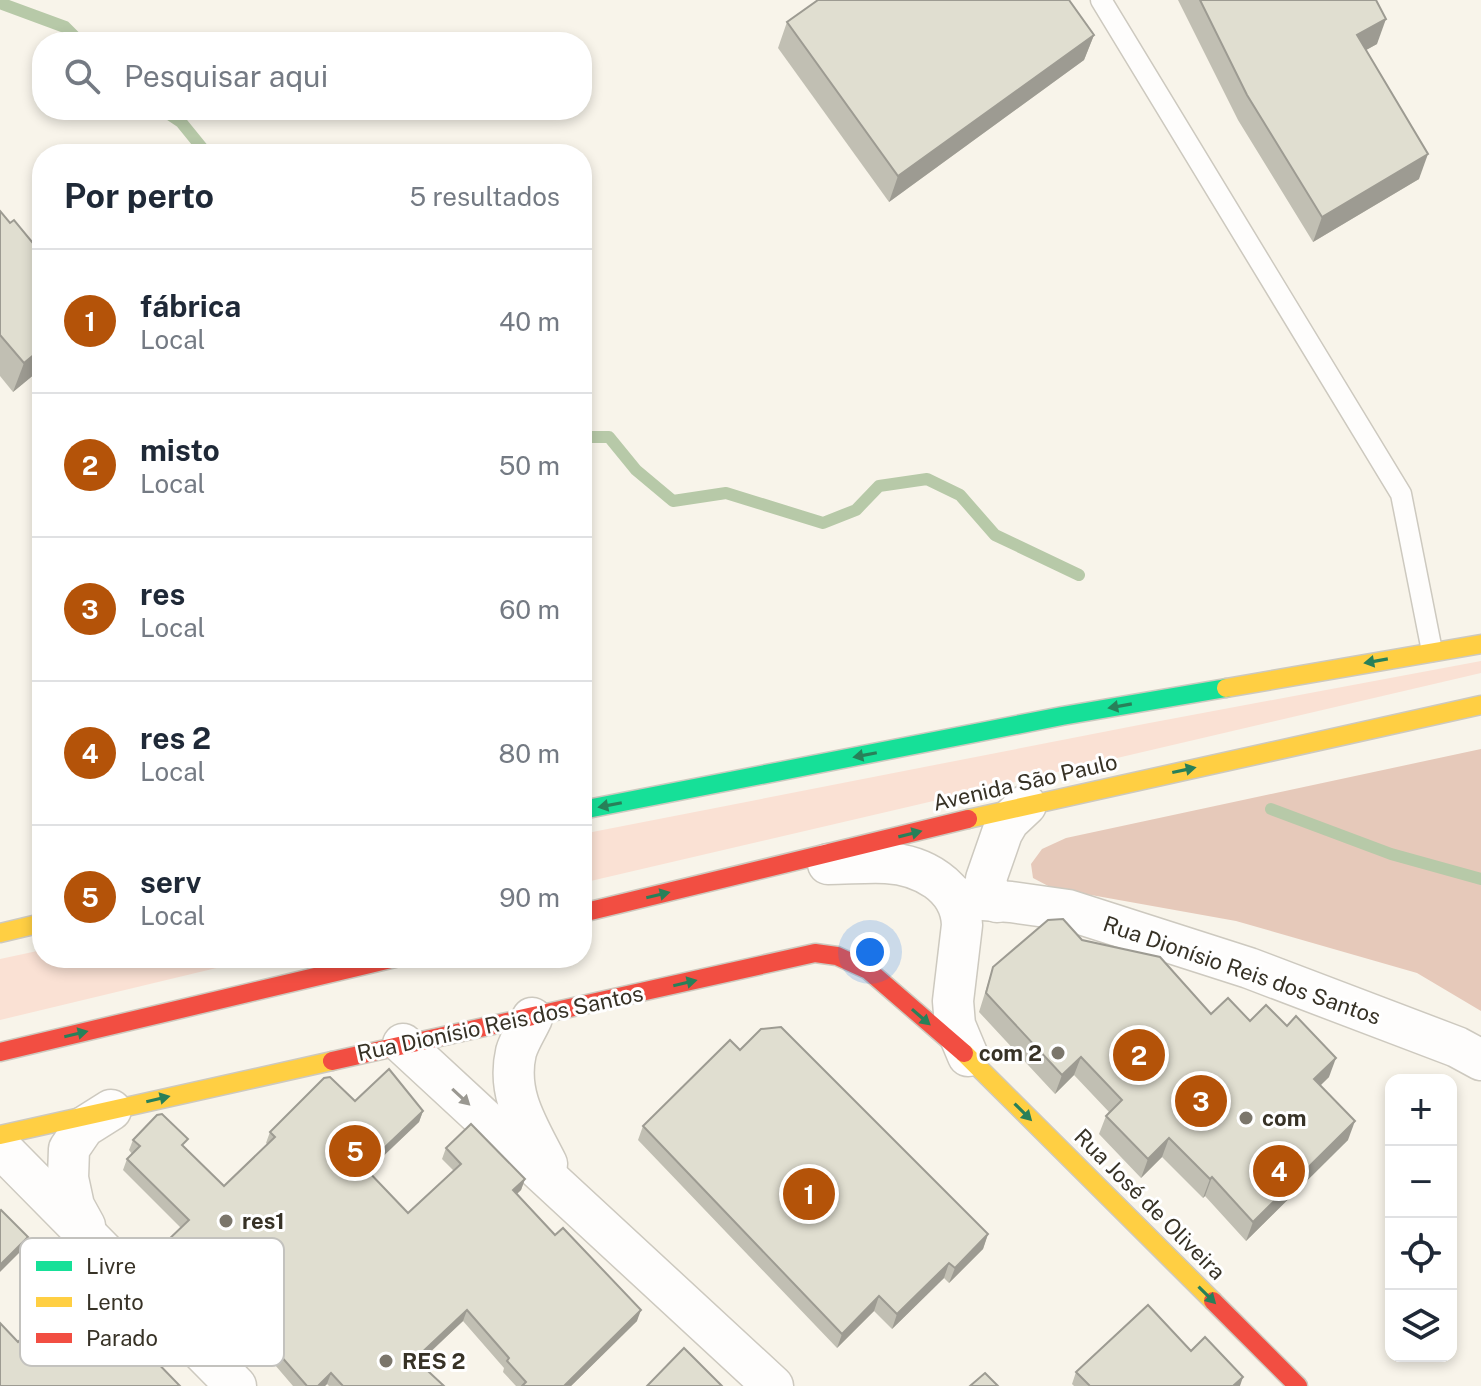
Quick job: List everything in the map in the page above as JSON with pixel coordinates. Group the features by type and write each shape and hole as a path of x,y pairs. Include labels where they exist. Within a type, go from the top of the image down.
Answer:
{"main road":[{"path":"592,808 1062,716 1481,644"},
{"name":"Avenida São Paulo","path":"592,911 1026,805 1481,705"},
{"path":"0,933 32,925"},
{"name":"Rua Dionísio Reis dos Santos","path":"0,1135 815,953 837,956 868,970 968,1056"},
{"path":"0,1052 353,968"},
{"name":"Rua José de Oliveira","path":"968,1056 1298,1386"}],"street":[{"path":"997,902 989,894 986,879 1002,833 1009,821 1026,805"},
{"path":"784,865 889,863 918,869 940,881 956,898 962,913 953,1001 955,1025 968,1056"},
{"name":"Rua Dionísio Reis dos Santos","path":"956,898 1068,910 1249,968 1457,1047 1481,1060"},
{"path":"532,1018 516,1050 513,1082 518,1106 558,1186"},
{"path":"403,1044 773,1386"},
{"path":"92,1238 74,1206 68,1178 69,1149 84,1127 111,1110"},
{"path":"0,1147 90,1238"},
{"path":"216,1366 236,1386"}],"lane":[{"path":"1101,0 1401,494 1432,651"}],"shaded area":[{"path":"1481,661 1481,673 592,881 592,832"},
{"path":"1481,749 1481,1011 1417,973 1236,921 1052,888 1033,878 1031,864 1042,849 1066,838"},
{"path":"32,952 32,968 216,968 0,1020 0,959"}],"building":[{"path":"818,0 1069,0 1094,35 898,176 787,22"},
{"path":"1200,0 1376,0 1386,19 1357,35 1428,154 1322,217 1247,95"},
{"path":"0,211 10,223 14,220 32,242 32,356 24,363 0,335"},
{"path":"1063,919 1082,940 1160,957 1211,1014 1228,998 1250,1021 1266,1005 1287,1026 1296,1016 1336,1058 1314,1079 1355,1121 1253,1222 1212,1177 1210,1179 1169,1138 1148,1159 1106,1116 1122,1100 1081,1057 1062,1075 986,993 993,967 1048,920"},
{"path":"781,1027 988,1234 955,1268 949,1263 897,1314 879,1296 842,1334 643,1126 730,1040 740,1050 761,1029"},
{"path":"389,1069 423,1111 364,1167 408,1213 461,1164 446,1148 471,1124 525,1179 513,1190 555,1235 563,1228 641,1310 564,1386 522,1386 526,1382 507,1361 509,1358 467,1310 415,1359 444,1386 343,1386 331,1373 318,1386 307,1386 284,1360 284,1238 170,1238 189,1220 127,1159 140,1146 133,1140 157,1115 162,1114 188,1139 182,1145 224,1186 275,1137 270,1132 324,1078 330,1077 355,1101"},
{"path":"0,1211 28,1237 20,1238 20,1245 0,1265"},
{"path":"1148,1305 1191,1351 1205,1337 1243,1377 1233,1386 1090,1386 1076,1372"},
{"path":"0,1323 18,1342 20,1340 20,1366 161,1366 180,1386 0,1386"},
{"path":"684,1348 722,1386 647,1386"},
{"path":"985,1373 998,1386 970,1386"}],"waterway":[{"path":"0,3 65,27 70,32"},
{"path":"178,120 199,144"},
{"path":"592,437 609,437 636,470 673,501 726,493 823,523 856,510 879,486 927,479 960,495 995,535 1079,575"},
{"path":"1271,809 1391,854 1481,879"}],"traffic: fast":[{"path":"592,808 1062,716 1226,688"}],"traffic: slow":[{"path":"1226,688 1481,644"},
{"path":"968,819 1481,705"},
{"path":"0,933 32,925"},
{"path":"964,1053 1213,1301"},
{"path":"0,1135 332,1061"}],"traffic: jam":[{"path":"592,911 968,819"},
{"path":"332,1061 815,953 837,956 868,970 964,1053"},
{"path":"0,1052 353,968"},
{"path":"1213,1301 1298,1386"}],"place":[{"name":"com 2","path":"1058,1053"},
{"name":"misto","path":"1139,1055"},
{"name":"res","path":"1201,1101"},
{"name":"com","path":"1246,1118"},
{"name":"serv","path":"355,1151"},
{"name":"res 2","path":"1279,1171"},
{"name":"fábrica","path":"809,1194"},
{"name":"res1","path":"226,1221"},
{"name":"RES 2","path":"386,1361"}]}
